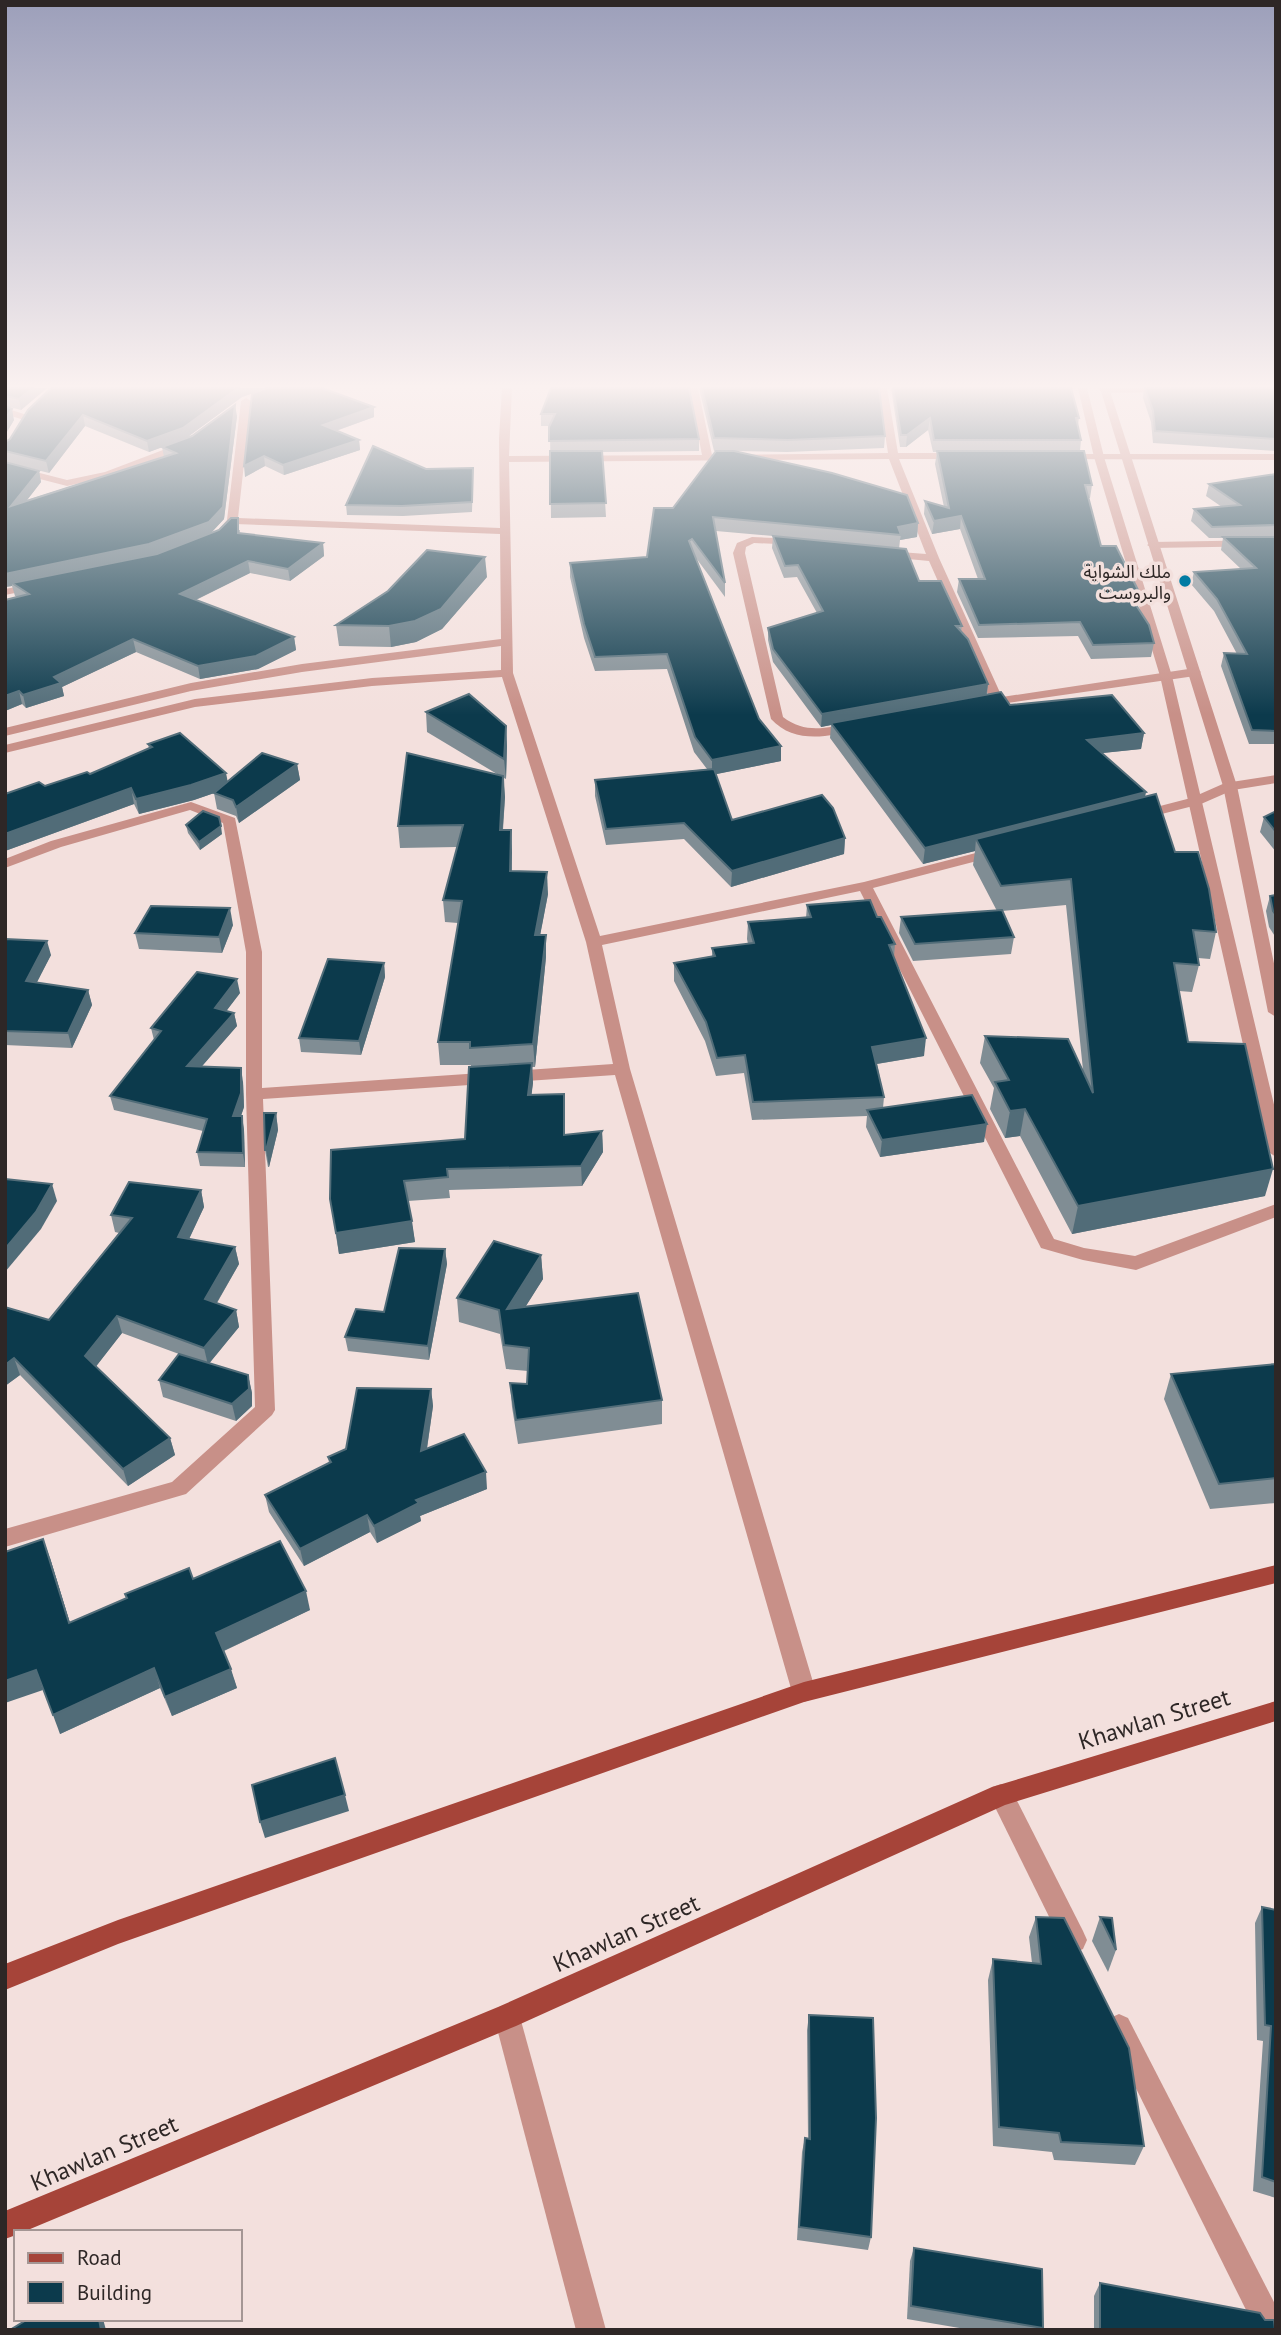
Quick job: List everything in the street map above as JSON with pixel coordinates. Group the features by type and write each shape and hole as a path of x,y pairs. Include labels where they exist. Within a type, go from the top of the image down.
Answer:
{"main road":[{"path":"5,1978 118,1932 804,1692 1276,1574"},
{"name":"Khawlan Street","path":"5,2225 506,2017 1001,1795 1276,1711"}],"street":[{"path":"204,543 216,538 232,521 236,497"},
{"path":"504,497 507,673 594,942 622,1069 804,1692"},
{"path":"909,497 933,558 998,701"},
{"path":"1111,497 1166,676 1276,1151"},
{"path":"1137,497 1230,786 1270,965 1276,1012"},
{"path":"232,521 504,531"},
{"path":"814,545 752,540 741,545 738,553 777,719 790,730 811,735 864,725"},
{"path":"1152,545 1276,543"},
{"path":"878,553 933,558"},
{"path":"5,592 46,584"},
{"path":"5,732 191,687 302,668 506,642"},
{"path":"971,706 1195,672"},
{"path":"5,749 195,703 372,682 507,673"},
{"path":"1117,821 1196,801 1230,786 1276,779"},
{"path":"5,864 56,844 191,806 230,821 254,952 254,1094 265,1410 179,1488 5,1538"},
{"path":"594,942 865,886 1011,849"},
{"path":"865,886 1047,1243 1083,1254 1136,1263 1276,1210"},
{"path":"254,1094 622,1069"},
{"path":"1001,1795 1083,1957"},
{"path":"1108,2007 1269,2312"},
{"path":"506,2017 591,2330"}],"building":[{"path":"5,497 18,497 11,506 39,497 224,497 223,507 209,522 149,544 5,574"},
{"path":"350,497 472,497 472,502 402,506 346,505"},
{"path":"550,497 606,497 606,503 550,504"},
{"path":"681,497 908,497 918,523 898,527 901,535 713,517 725,583 692,539 689,541 759,719 781,746 712,760 695,737 667,654 595,657 584,624 570,563 647,557 654,508 673,508"},
{"path":"947,497 1088,497 1101,546 1116,546 1138,590 1127,591 1149,625 1154,643 1093,645 1080,622 979,625 959,579 985,579 961,516 934,521 925,501 949,508"},
{"path":"1228,497 1276,497 1276,525 1212,527 1194,509 1240,505"},
{"path":"231,518 238,518 238,533 323,543 288,569 248,561 180,594 294,637 256,656 198,666 133,639 54,677 61,683 23,695 19,691 5,696 5,600 29,594 12,583 157,554 219,530"},
{"path":"773,536 906,549 919,581 941,581 962,626 956,626 968,639 988,684 822,714 773,649 768,628 823,611 798,565 785,566"},
{"path":"1223,537 1276,537 1276,731 1252,730 1224,653 1247,654 1217,599 1194,572 1256,568"},
{"path":"427,550 485,557 441,609 415,621 389,626 336,625 388,591"},
{"path":"1001,692 1010,705 1112,695 1144,733 1087,740 1146,792 925,848 831,723"},
{"path":"469,694 506,726 504,759 426,712"},
{"path":"180,733 226,773 136,799 131,788 5,834 5,794 39,782 45,786 87,772 90,774 152,747 148,744"},
{"path":"262,753 297,764 236,807 233,800 214,793"},
{"path":"407,753 503,776 500,830 511,830 510,871 547,872 535,935 546,935 533,1044 470,1048 470,1042 438,1042 462,901 443,900 463,825 398,826"},
{"path":"714,769 732,820 822,795 833,808 845,838 732,871 684,823 606,829 595,780"},
{"path":"1156,794 1175,852 1198,852 1209,889 1216,932 1193,930 1199,965 1174,963 1188,1042 1245,1044 1273,1169 1078,1206 1025,1109 1010,1111 995,1082 1009,1080 985,1036 1068,1039 1093,1093 1071,879 1001,886 976,839"},
{"path":"203,811 219,817 221,826 199,842 186,825"},
{"path":"1276,811 1276,832 1264,817"},
{"path":"1276,895 1276,915 1270,896"},
{"path":"870,900 877,917 881,917 895,944 889,945 926,1038 872,1047 884,1097 753,1102 745,1055 717,1058 706,1022 674,963 715,956 712,948 754,943 748,922 811,917 807,905"},
{"path":"151,906 230,908 219,937 135,933"},
{"path":"1002,910 1014,937 915,944 901,917"},
{"path":"5,939 47,941 26,981 88,990 68,1033 5,1031"},
{"path":"328,959 384,963 359,1041 299,1038"},
{"path":"197,972 237,979 215,1008 234,1013 187,1066 241,1068 241,1093 233,1116 242,1116 243,1153 197,1152 207,1119 110,1096 161,1031 151,1028"},
{"path":"532,1063 528,1095 564,1094 564,1135 602,1131 581,1166 447,1169 448,1177 404,1181 412,1221 336,1233 330,1199 331,1150 465,1139 469,1067"},
{"path":"972,1095 987,1124 882,1140 867,1110"},
{"path":"264,1113 276,1113 266,1150 265,1150"},
{"path":"5,1179 52,1184 36,1212 5,1249"},
{"path":"129,1182 201,1190 178,1237 235,1247 205,1299 236,1310 204,1348 117,1316 85,1356 170,1438 123,1469 14,1358 5,1365 5,1307 49,1320 132,1218 111,1215"},
{"path":"494,1241 541,1255 507,1309 638,1293 662,1400 516,1420 510,1383 527,1384 529,1348 504,1345 499,1310 457,1298"},
{"path":"399,1248 445,1249 428,1346 345,1337 356,1309 384,1312"},
{"path":"179,1354 248,1375 249,1389 232,1404 159,1380"},
{"path":"1276,1364 1276,1478 1219,1484 1171,1374"},
{"path":"357,1388 431,1389 421,1451 464,1434 486,1472 416,1500 419,1503 374,1526 367,1515 300,1549 265,1495 331,1462 328,1457 346,1449"},
{"path":"43,1539 69,1623 127,1598 125,1594 189,1568 193,1579 280,1541 306,1591 216,1633 231,1669 165,1697 154,1668 53,1715 36,1670 5,1681 5,1552"},
{"path":"335,1758 345,1795 260,1822 252,1785"},
{"path":"1262,1907 1276,1910 1276,2182 1262,2177 1271,2026 1265,2025"},
{"path":"1036,1917 1064,1918 1129,2048 1144,2146 1061,2142 1059,2133 999,2127 993,1959 1041,1964"},
{"path":"1100,1917 1112,1918 1116,1950"},
{"path":"809,2015 873,2018 876,2118 871,2237 799,2227 805,2138 810,2139"},
{"path":"914,2248 1042,2269 1043,2328 911,2306"},
{"path":"1100,2283 1260,2313 1265,2320 1274,2320 1275,2330 1100,2330"},
{"path":"25,2321 99,2321 101,2330 10,2330"}],"place":[{"name":"ملك الشواية والبروست","path":"1185,581"}]}
